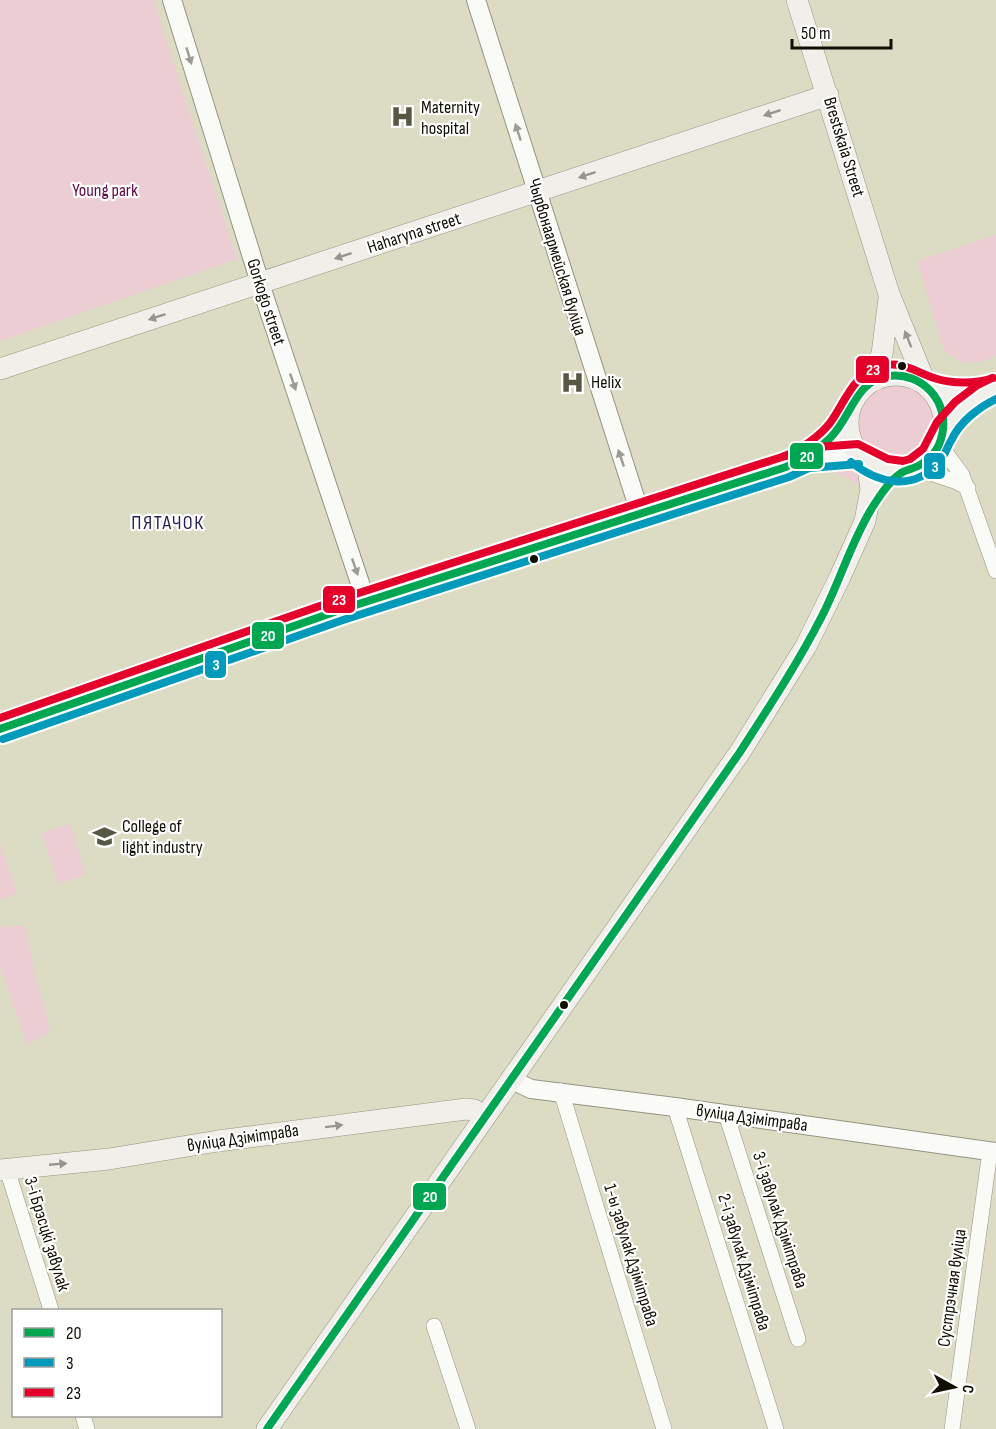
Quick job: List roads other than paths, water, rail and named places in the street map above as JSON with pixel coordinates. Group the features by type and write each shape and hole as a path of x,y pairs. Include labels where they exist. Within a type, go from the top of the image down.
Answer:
{"main road":[{"name":"Brestskaia Street","path":"797,0 889,294 927,386"},
{"name":"Haharyna street","path":"0,369 828,95"},
{"name":"Brestskaia Street","path":"870,382 882,354 889,294"},
{"path":"267,1429 740,752 806,646 865,521 871,498 870,475 849,436 848,416 852,403 860,391 870,382 884,376 898,375 913,378 927,386 942,407 942,438"},
{"path":"927,386 989,390"},
{"path":"865,521 909,470 930,459 960,411 989,390"},
{"path":"862,458 890,472 909,470"},
{"name":"вуліца Дзімітрава","path":"4,1169 110,1160 218,1141 466,1109 474,1110 484,1118"}],"street":[{"name":"Gorkogo street","path":"172,0 260,284 366,601 640,513"},
{"name":"Чырвонаармейская вуліца","path":"476,0 640,513"},
{"path":"640,513 786,467 806,458 836,432 848,416"},
{"path":"942,438 968,488 996,571"},
{"path":"806,458 862,458"},
{"path":"909,470 957,482 968,488"},
{"name":"вуліца Дзімітрава","path":"510,1079 531,1089 561,1091 993,1152"},
{"name":"1-ы завулак Дзімітрава","path":"561,1091 664,1429"},
{"name":"2-і завулак Дзімітрава","path":"675,1107 776,1429"},
{"name":"3-і завулак Дзімітрава","path":"726,1114 798,1339"},
{"name":"Сустрэчная вуліца","path":"952,1429 993,1152"},
{"name":"3-і Брэсцкі завулак","path":"4,1169 50,1309"},
{"path":"434,1326 468,1429"}],"place":[{"name":"Maternity hospital","path":"403,117"},
{"name":"Helix","path":"573,382"},
{"name":"College of light industry","path":"104,836"}],"district":[{"name":"ПЯТАЧОК","path":"168,523"}],"park label":[{"name":"Young park","path":"105,190"}]}
